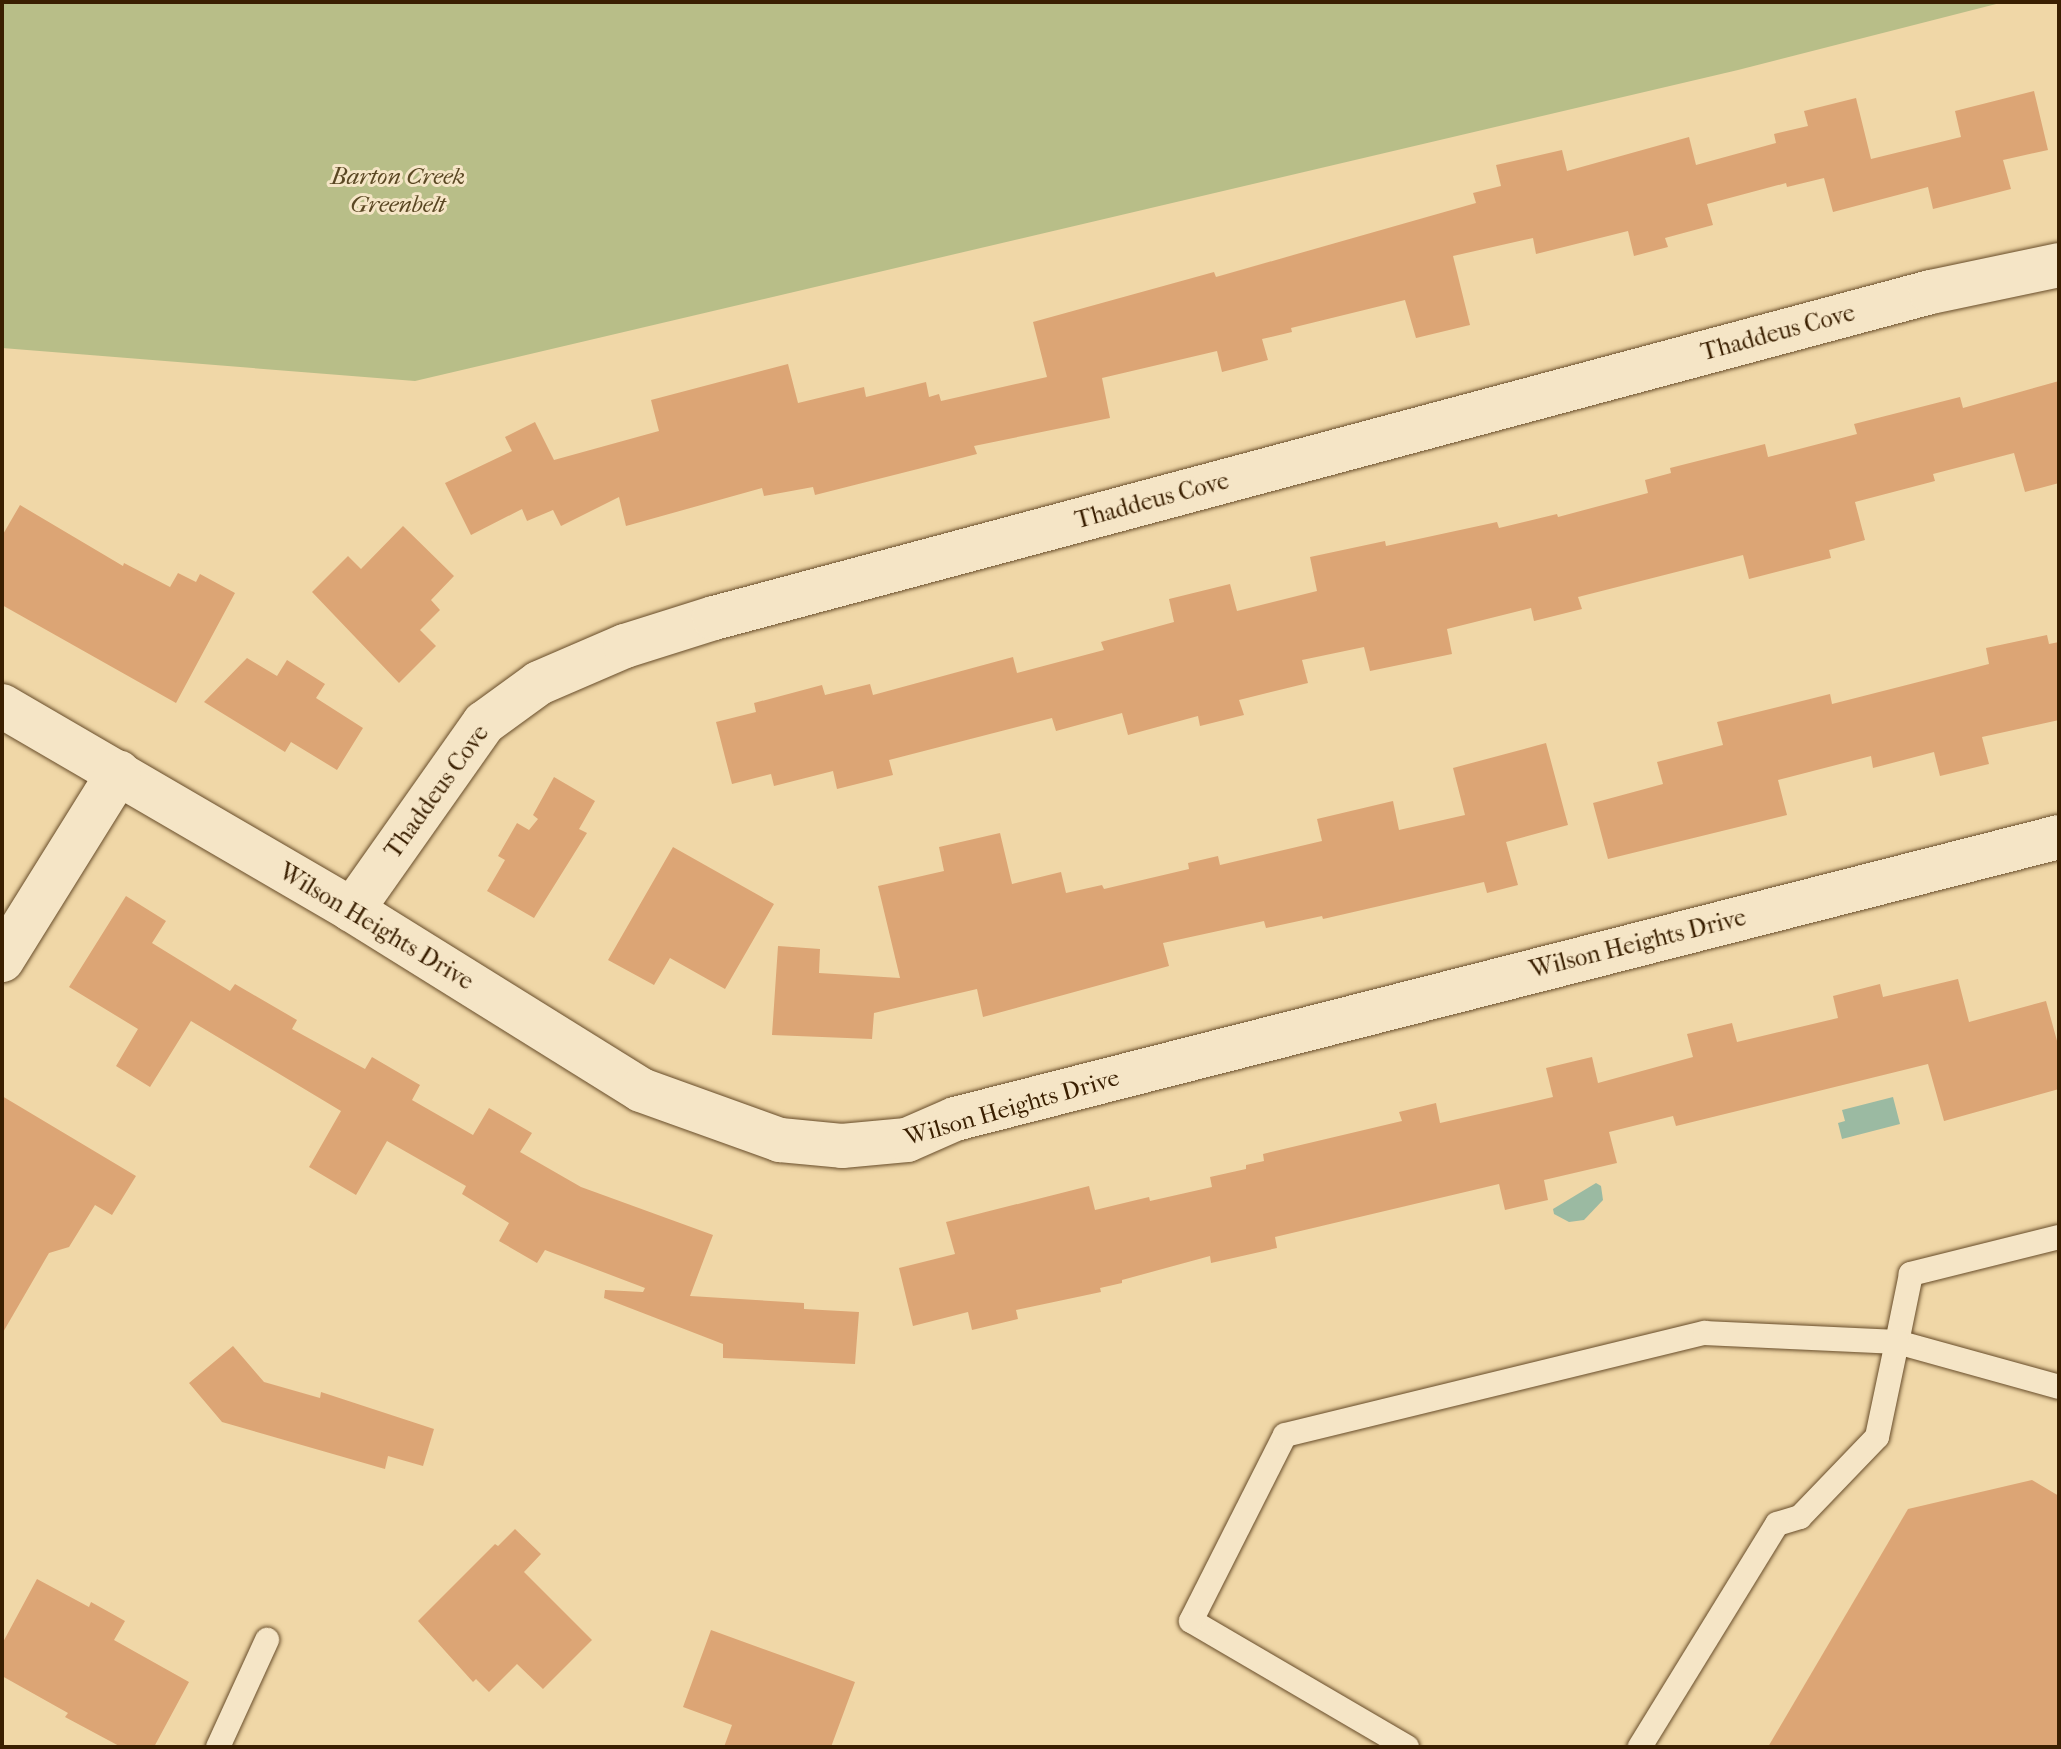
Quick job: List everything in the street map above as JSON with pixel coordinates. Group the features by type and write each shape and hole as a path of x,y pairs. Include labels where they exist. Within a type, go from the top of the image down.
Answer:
{"street":[{"name":"Thaddeus Cove","path":"352,910 484,723 539,683 625,646 714,618 1916,296 2059,265"},
{"name":"Wilson Heights Drive","path":"2,706 352,910 641,1090 780,1140 842,1146 907,1140 955,1119 2059,837"},
{"path":"2,960 119,772"}],"lane":[{"path":"1640,1747 1777,1524 1800,1517 1877,1437 1911,1274 2059,1237"},
{"path":"1407,1747 1191,1621 1285,1435 1705,1333 1897,1342 2059,1387"},
{"path":"218,1747 267,1640"}],"green space":[{"name":"Barton Creek Greenbelt","path":"2,2 2004,2 1738,70 415,381 2,348"}],"shaded area":[{"path":"1893,1097 1900,1124 1842,1139 1838,1123 1845,1121 1842,1110"},
{"path":"1596,1183 1601,1186 1603,1200 1584,1220 1569,1222 1554,1214 1553,1209"}],"building":[{"path":"2034,91 2048,150 2003,160 2011,189 1933,209 1928,187 1833,212 1824,178 1787,187 1786,183 1707,204 1713,225 1665,238 1668,247 1634,256 1628,231 1536,254 1533,238 1453,256 1470,325 1416,338 1405,300 1291,328 1292,332 1262,339 1268,360 1222,372 1217,351 1102,378 1110,418 974,446 977,454 815,495 813,487 764,496 762,488 626,526 619,497 561,526 553,510 527,521 522,509 471,535 445,483 512,451 505,437 535,422 554,460 659,431 651,400 788,364 798,403 864,387 866,397 926,382 929,397 939,394 941,401 1047,377 1033,322 1214,272 1216,277 1476,203 1473,193 1501,186 1496,165 1562,150 1567,171 1689,137 1696,165 1776,143 1774,134 1808,126 1804,111 1856,98 1871,159 1961,137 1955,111"},
{"path":"2059,381 2059,483 2025,492 2014,453 1933,474 1935,481 1855,502 1865,540 1829,550 1831,558 1749,579 1743,555 1578,597 1582,609 1534,621 1531,608 1447,629 1452,654 1370,671 1364,647 1302,660 1308,683 1239,700 1244,715 1200,726 1198,716 1128,735 1122,713 1056,731 1052,718 889,760 893,775 837,789 833,771 774,786 771,774 732,784 716,722 756,712 754,703 822,685 825,695 870,684 873,695 1013,657 1017,673 1104,650 1101,642 1174,622 1169,599 1230,584 1237,611 1317,591 1310,557 1385,541 1386,546 1497,522 1499,528 1557,514 1558,517 1648,493 1645,480 1671,473 1670,468 1765,444 1768,457 1857,434 1854,424 1960,397 1963,408"},
{"path":"20,505 123,566 124,563 170,587 178,573 196,582 200,574 235,593 176,703 2,605 2,536"},
{"path":"403,526 454,576 431,600 440,610 420,630 436,646 399,683 312,592 348,556 361,569"},
{"path":"2047,635 2049,644 2059,642 2059,720 1982,737 1989,764 1940,776 1934,752 1873,768 1871,756 1778,780 1787,815 1608,859 1593,803 1663,784 1657,762 1723,745 1717,722 1830,694 1832,704 1989,664 1986,648"},
{"path":"247,658 277,676 287,660 325,684 316,698 363,728 337,770 291,742 285,752 204,702"},
{"path":"1546,743 1568,825 1506,842 1518,885 1487,893 1484,882 1323,919 1322,916 1266,928 1264,921 1163,943 1169,966 983,1017 977,989 874,1013 872,1039 772,1035 778,946 820,949 819,973 900,978 878,886 944,871 939,847 1000,833 1012,884 1061,872 1066,893 1102,885 1104,889 1189,869 1188,863 1218,856 1220,865 1322,841 1317,819 1393,801 1399,830 1465,815 1453,768"},
{"path":"554,777 595,801 579,829 587,833 534,918 487,891 505,860 498,856 517,823 529,830 538,819 533,815"},
{"path":"673,847 774,904 725,989 670,958 654,985 608,960"},
{"path":"126,896 166,921 152,943 230,991 235,984 297,1020 292,1029 365,1069 372,1057 420,1085 412,1100 473,1135 489,1108 532,1133 520,1152 581,1187 713,1235 690,1296 804,1303 804,1309 859,1312 855,1364 723,1358 723,1344 604,1298 605,1290 643,1292 645,1288 545,1250 537,1263 499,1241 509,1223 462,1194 466,1186 387,1141 356,1195 309,1167 341,1111 191,1021 150,1087 116,1066 138,1029 69,987"},
{"path":"1958,979 1969,1022 2046,1001 2059,1048 2059,1089 1944,1121 1928,1064 1676,1126 1673,1116 1609,1132 1617,1163 1544,1180 1548,1200 1505,1210 1499,1184 1275,1237 1277,1248 1211,1263 1210,1256 1122,1280 1122,1283 1100,1288 1101,1292 1016,1310 1018,1319 972,1330 968,1312 913,1326 899,1268 955,1254 946,1222 1089,1186 1095,1210 1212,1187 1210,1177 1246,1169 1246,1165 1264,1161 1263,1154 1402,1121 1399,1112 1436,1103 1440,1123 1553,1097 1546,1068 1592,1057 1598,1083 1693,1057 1687,1034 1732,1023 1737,1042 1838,1018 1833,996 1880,984 1883,997"},
{"path":"2,1096 136,1176 112,1215 95,1205 69,1247 49,1253 2,1334"},
{"path":"233,1346 264,1382 320,1398 321,1392 434,1429 423,1466 388,1456 385,1469 222,1422 189,1383"},
{"path":"2032,1480 2059,1496 2059,1747 1768,1747 1908,1509"},
{"path":"515,1529 541,1554 524,1572 592,1640 543,1689 517,1664 489,1692 476,1679 473,1682 418,1621 495,1544 498,1546"},
{"path":"37,1579 89,1607 91,1602 125,1621 114,1640 189,1682 154,1747 121,1747 65,1717 68,1713 2,1676 2,1644"},
{"path":"711,1630 855,1682 831,1747 724,1747 732,1725 683,1707"}]}
